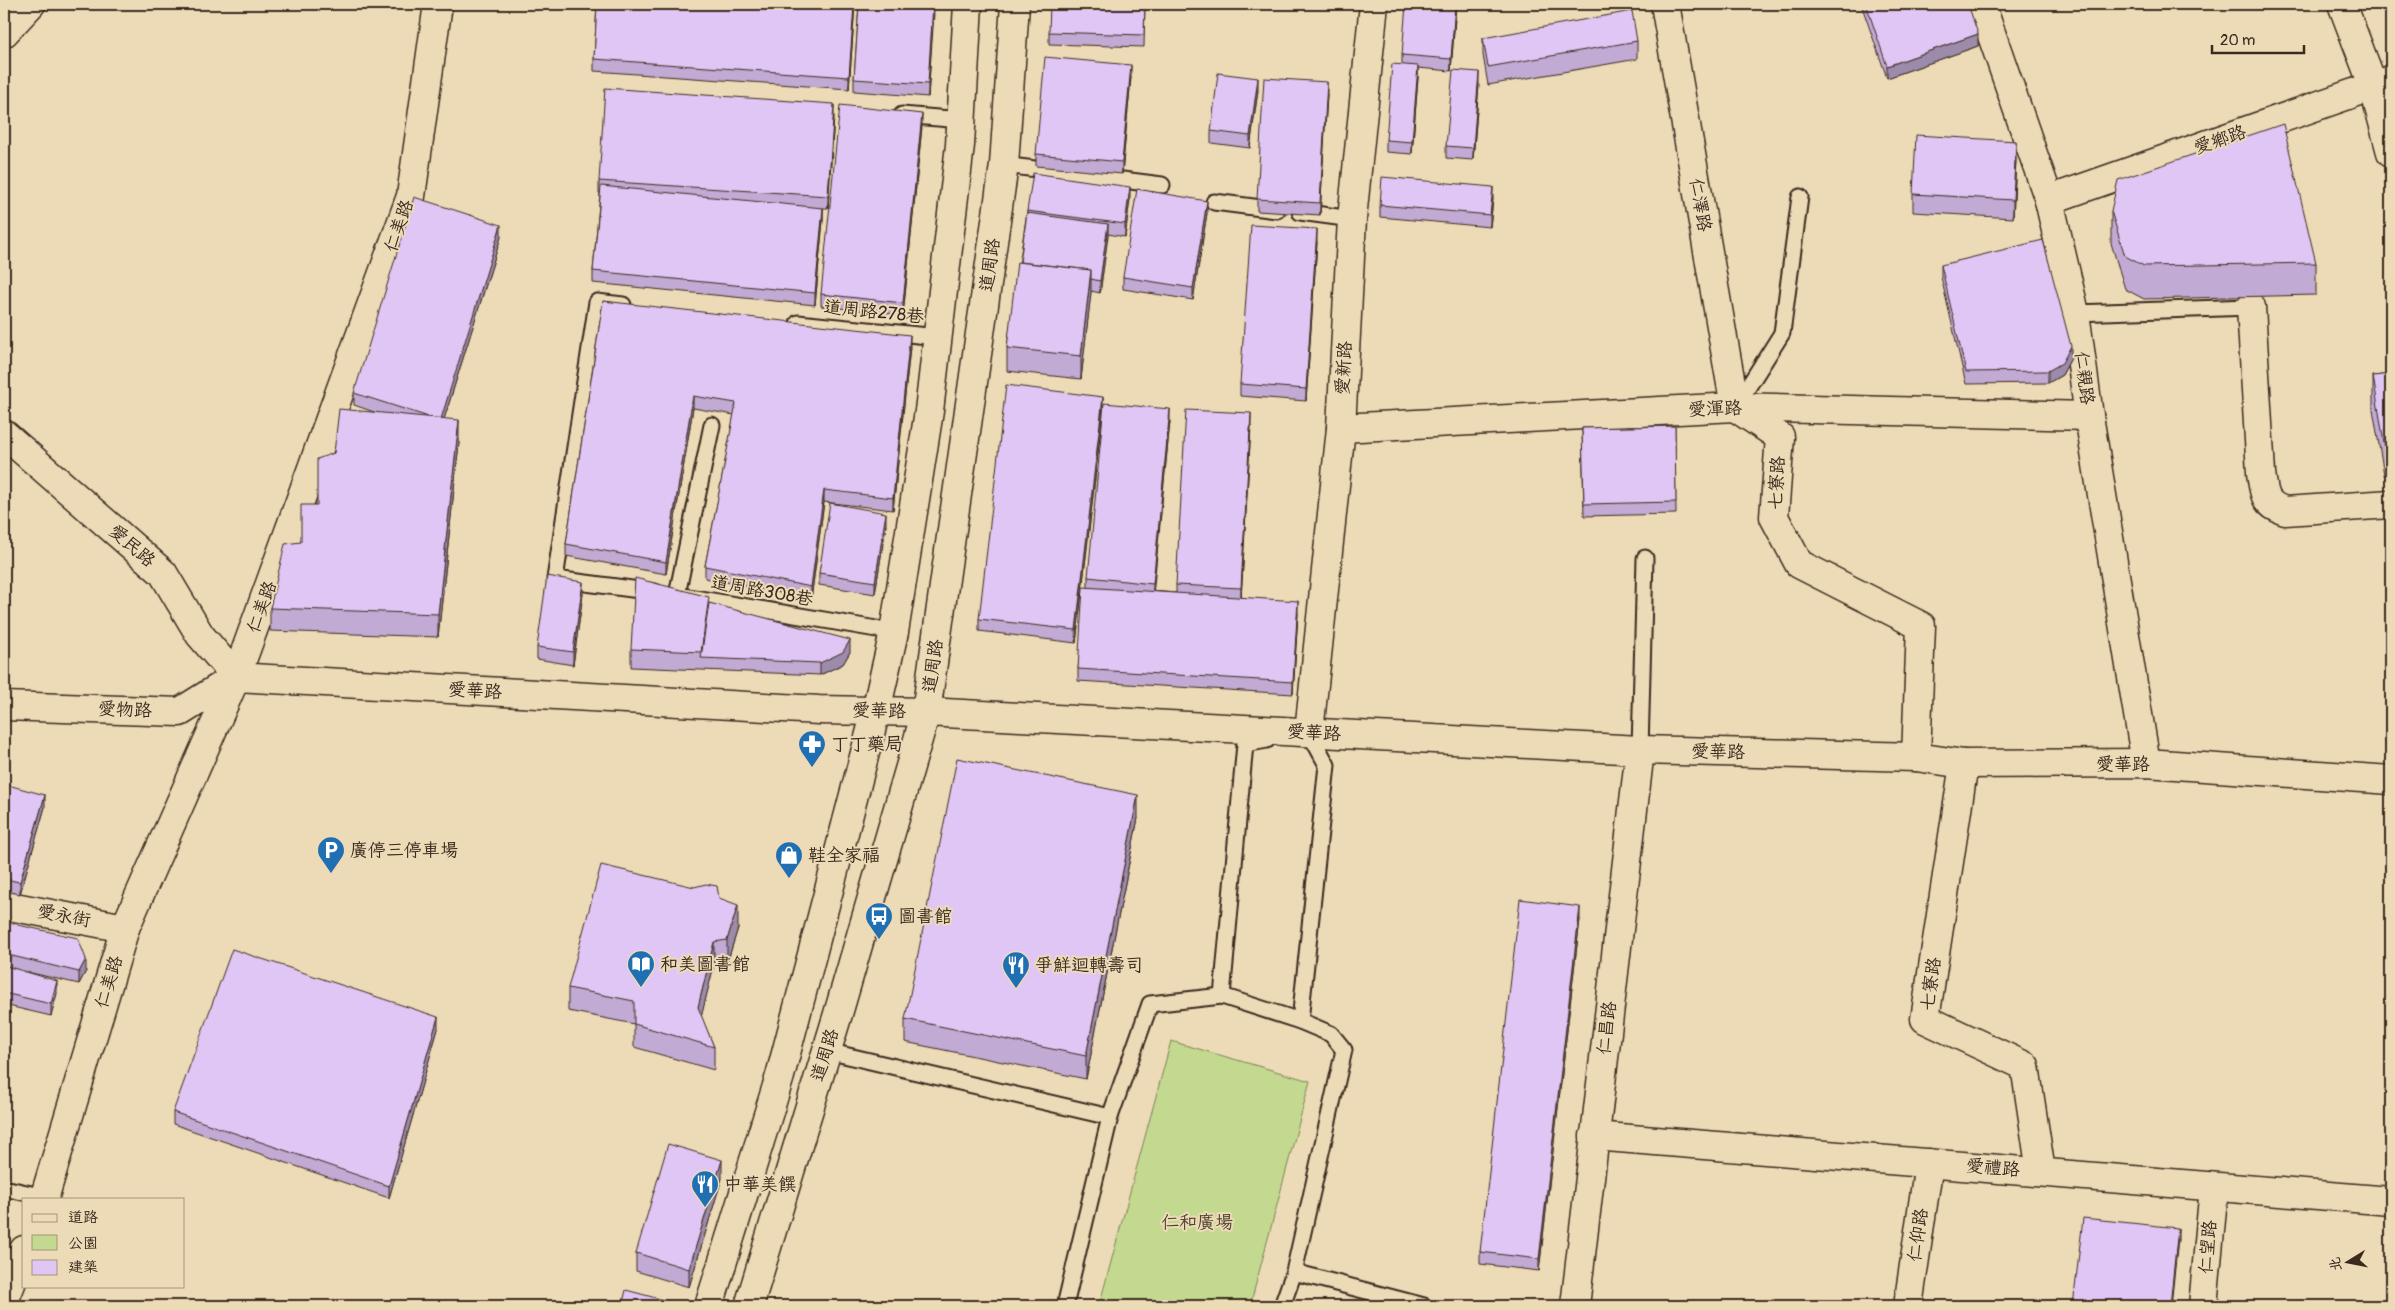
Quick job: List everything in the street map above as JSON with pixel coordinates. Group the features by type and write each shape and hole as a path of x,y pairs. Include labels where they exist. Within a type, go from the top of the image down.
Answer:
{"street":[{"path":"4,33 31,4"},
{"name":"仁美路","path":"44,1198 125,928 236,677 411,196 438,4"},
{"name":"道周路","path":"709,1306 780,1076 876,711 894,632 930,411 962,120 968,4"},
{"name":"道周路","path":"749,1306 827,1050 926,712 1004,165 1014,4"},
{"name":"愛新路","path":"1309,732 1341,428 1352,219 1374,4"},
{"name":"仁澤路","path":"1665,4 1735,407"},
{"name":"仁親路","path":"1981,4 2049,200 2075,313 2088,416 2146,763"},
{"path":"2342,4 2382,83 2391,152"},
{"name":"愛鄉路","path":"2049,200 2382,83"},
{"path":"2251,307 2261,472 2265,496 2273,508 2285,511 2391,504"},
{"name":"愛渾路","path":"1341,428 1735,407 2088,416"},
{"name":"七寮路","path":"1735,407 1780,437 1774,518 1799,564 1921,626 1916,756"},
{"name":"愛民路","path":"4,434 163,573 200,635 236,677"},
{"name":"愛物路","path":"4,706 180,712 236,677"},
{"name":"愛華路","path":"236,677 799,709 926,712 1640,750 1916,756 1964,764 2146,763 2391,780"},
{"name":"仁昌路","path":"1575,1306 1640,750"},
{"name":"七寮路","path":"1964,764 1925,1019 2025,1066 2042,1172"},
{"name":"愛永街","path":"4,905 125,928"},
{"name":"愛禮路","path":"1594,1136 2391,1201"},
{"name":"仁仰路","path":"1908,1306 1929,1163"},
{"name":"仁望路","path":"2203,1306 2214,1187"},
{"path":"4,1302 22,1255"}],"lane":[{"path":"883,114 962,120"},
{"path":"1004,165 1162,185"},
{"path":"1735,407 1782,333 1800,197"},
{"path":"1214,202 1352,219"},
{"name":"道周路308巷","path":"636,306 597,302 555,579 677,595 894,632"},
{"path":"2075,313 2251,307"},
{"name":"道周路278巷","path":"782,321 938,337"},
{"path":"677,595 712,425"},
{"path":"1640,750 1645,558"},
{"path":"1222,996 1245,744 1309,732 1327,765 1300,1021"},
{"path":"1065,1306 1110,1117 1150,1004 1222,996 1300,1021 1331,1034 1344,1050 1294,1272 1282,1306"},
{"path":"827,1050 1110,1117"},
{"path":"4,1188 44,1198"},
{"path":"1294,1272 1424,1306"}],"green space":[{"name":"仁和廣場","path":"1171,1041 1310,1081 1250,1306 1099,1306"}],"building":[{"path":"597,4 854,5 849,77 594,59"},
{"path":"859,4 933,4 928,84 854,79"},
{"path":"1050,4 1145,4 1144,35 1049,32"},
{"path":"1406,4 1455,4 1451,59 1402,55"},
{"path":"1866,4 1968,4 1978,34 1887,66"},
{"path":"1632,11 1637,41 1488,67 1483,38"},
{"path":"1045,57 1131,65 1122,162 1036,154"},
{"path":"1392,64 1418,66 1412,142 1386,140"},
{"path":"1453,70 1479,72 1473,148 1446,146"},
{"path":"1218,73 1258,78 1250,136 1211,131"},
{"path":"1264,78 1327,82 1320,203 1257,199"},
{"path":"605,88 834,104 828,196 599,181"},
{"path":"840,105 922,114 903,303 821,294"},
{"path":"2283,124 2316,263 2144,266 2125,256 2111,211 2118,180"},
{"path":"1916,135 2016,141 2013,200 1913,194"},
{"path":"1033,173 1130,187 1125,224 1027,211"},
{"path":"1382,177 1493,187 1490,215 1380,205"},
{"path":"601,186 823,208 815,293 593,271"},
{"path":"1137,189 1207,201 1193,288 1123,277"},
{"path":"414,197 501,225 441,419 432,418 354,393"},
{"path":"1027,213 1108,224 1100,281 1091,279 1091,270 1020,262"},
{"path":"1251,225 1317,229 1306,389 1240,384"},
{"path":"2043,240 2071,346 2062,363 2048,371 1966,372 1941,265"},
{"path":"1017,262 1091,270 1081,356 1007,348"},
{"path":"603,301 910,335 893,498 824,490 811,587 705,566 736,403 693,396 666,562 566,544"},
{"path":"2391,374 2391,442 2384,443 2373,376"},
{"path":"1006,385 1103,397 1076,630 979,619"},
{"path":"1104,403 1170,409 1153,584 1088,577"},
{"path":"339,409 459,420 438,614 270,608 285,544 301,542 301,505 317,505 317,459 334,453"},
{"path":"1186,410 1251,413 1241,588 1176,585"},
{"path":"1675,426 1676,502 1584,504 1582,428"},
{"path":"830,503 886,513 875,582 819,573"},
{"path":"547,576 583,582 573,652 537,647"},
{"path":"635,578 709,597 701,652 631,649"},
{"path":"1083,587 1298,601 1293,682 1078,669"},
{"path":"709,603 850,640 843,652 820,663 701,658"},
{"path":"957,758 1138,795 1086,1056 905,1019"},
{"path":"4,784 45,795 20,882 4,879"},
{"name":"和美圖書館","path":"601,865 694,887 706,884 717,886 719,898 738,905 727,940 714,942 698,1007 714,1047 634,1024 634,1001 568,988"},
{"path":"1520,899 1580,907 1539,1259 1480,1252"},
{"path":"9,923 78,938 86,959 79,972 4,954 4,941"},
{"path":"232,949 438,1017 389,1186 173,1112"},
{"path":"6,966 57,981 51,1004 4,993"},
{"path":"2391,1103 2391,1147 2386,1146"},
{"path":"668,1144 722,1160 689,1269 636,1253"},
{"path":"2083,1218 2178,1228 2170,1306 2073,1306"},
{"path":"626,1290 675,1303 674,1306 622,1306"}],"place":[{"name":"丁丁藥局","path":"812,768"},
{"name":"廣停三停車場","path":"331,874"},
{"name":"鞋全家福","path":"789,879"},
{"name":"圖書館","path":"879,940"},
{"name":"和美圖書館","path":"641,988"},
{"name":"爭鮮迴轉壽司","path":"1016,989"},
{"name":"中華美饌","path":"705,1208"}]}
